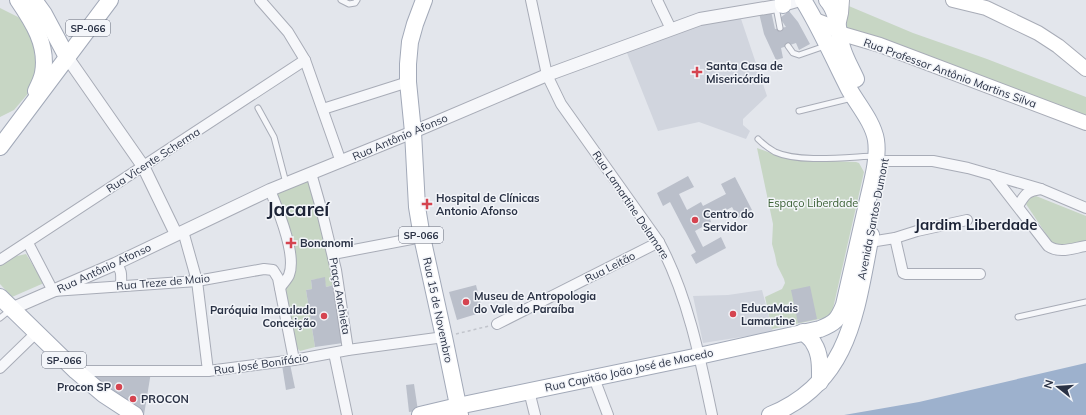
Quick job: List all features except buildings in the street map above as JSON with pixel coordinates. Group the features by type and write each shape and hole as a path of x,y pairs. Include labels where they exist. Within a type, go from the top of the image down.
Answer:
{"main road":[{"path":"18,0 38,31 42,44 44,60 43,73 31,106"},
{"path":"34,0 44,14 67,57"},
{"name":"SP-066","path":"0,147 110,0"},
{"name":"SP-066","path":"413,132 408,82 410,42 424,0"},
{"name":"Avenida Santos Dumont","path":"770,415 784,409 802,398 820,382 838,356 847,339 870,242 881,159 872,127 854,97 815,20 802,0"},
{"name":"Avenida Santos Dumont","path":"827,0 834,12 846,60 862,91 876,113 884,133 887,147 872,178 844,305 840,316 835,322"},
{"path":"838,29 842,0"},
{"path":"953,0 986,8 1038,33 1058,46 1086,69"},
{"name":"Rua Professor Antônio Martins Silva","path":"815,20 1086,123"},
{"name":"Rua 15 de Novembro","path":"413,132 417,208 422,238 459,410"},
{"name":"SP-066","path":"0,297 6,314 36,333 103,394 135,415"},
{"name":"Rua Capitão João José de Macedo","path":"420,415 459,410 530,391 820,329 835,322"},
{"path":"803,332 818,351 820,382"}],"street":[{"path":"260,0 288,32 306,60 341,162"},
{"name":"Rua Lamartine Delamare","path":"531,0 547,75 561,104 659,242 670,262 679,287 699,356 712,415"},
{"path":"657,0 671,29"},
{"name":"Rua Antônio Afonso","path":"6,314 270,190 341,162 547,75 700,19 802,0"},
{"path":"67,57 143,166 179,232 196,281 208,371"},
{"name":"Rua Vicente Scherma","path":"0,260 306,60"},
{"path":"323,109 408,82"},
{"path":"881,159 933,161 992,175 1041,188 1086,208"},
{"name":"Praça Anchieta","path":"311,173 333,254 348,350"},
{"path":"992,175 1045,242 1052,248 1062,250 1086,246"},
{"path":"1018,206 1024,196 1031,190 1041,188"},
{"path":"270,190 281,220 292,258 289,275 280,288 294,360"},
{"path":"870,242 895,238 917,231 967,220"},
{"path":"333,254 422,238"},
{"path":"895,238 903,273 980,274"},
{"path":"28,242 53,291"},
{"name":"Rua Leitão","path":"497,324 659,242"},
{"path":"115,264 119,266 121,272 122,286"},
{"name":"Rua Treze de Maio","path":"53,291 196,281 264,269 273,270 278,278 280,288"},
{"path":"0,368 36,333"},
{"name":"Rua José Bonifácio","path":"76,371 208,371 294,360 348,350 444,337"},
{"path":"334,353 347,415"},
{"path":"594,378 608,415"},
{"path":"530,391 535,415"}],"lane":[{"path":"341,0 349,4 355,3 357,0"},
{"path":"780,28 781,4"},
{"path":"788,46 793,53 799,55 827,45"},
{"path":"799,111 854,97"},
{"path":"258,108 274,137 286,183"},
{"path":"758,139 776,152 790,156 805,158 881,159"},
{"path":"1018,317 1086,302"}],"path":[{"path":"444,337 497,324"}],"shaded area":[{"name":"Santa Casa de Misericórdia","path":"739,13 767,96 743,119 743,125 750,131 746,139 699,122 658,131 625,48"},
{"name":"EducaMais Lamartine","path":"762,290 773,332 703,343 693,296 728,295"}],"green space":[{"path":"844,4 913,33 987,59 1086,97 1086,121 847,30"},
{"path":"0,8 26,21 33,39 36,67 31,90 14,110 0,117"},
{"name":"Espaço Liberdade","path":"757,148 787,159 856,162 859,163 864,172 832,313 829,317 772,329 765,297 782,289 785,283 777,265 772,244 773,224"},
{"path":"308,178 327,241 329,262 334,285 326,287 324,278 311,280 312,289 306,290 315,347 300,351 295,346 284,288 293,276 296,257 277,192"},
{"path":"1036,196 1086,216 1086,242 1061,245 1052,243 1026,204 1029,198"},
{"path":"26,254 44,283 12,297 0,284 0,263 8,258"}],"water":[{"path":"1086,363 1086,415 844,415 919,402"}],"place":[{"name":"Santa Casa de Misericórdia","path":"697,72"},
{"name":"Hospital de Clínicas Antonio Afonso","path":"427,204"},
{"name":"Centro do Servidor","path":"695,220"},
{"name":"Bonanomi","path":"291,243"},
{"name":"Museu de Antropologia do Vale do Paraíba","path":"466,302"},
{"name":"EducaMais Lamartine","path":"733,314"},
{"name":"Paróquia Imaculada Conceição","path":"324,316"},
{"name":"Procon SP","path":"119,387"},
{"name":"PROCON","path":"133,399"}],"district":[{"name":"Jacareí","path":"298,209"},
{"name":"Jardim Liberdade","path":"976,225"}]}
